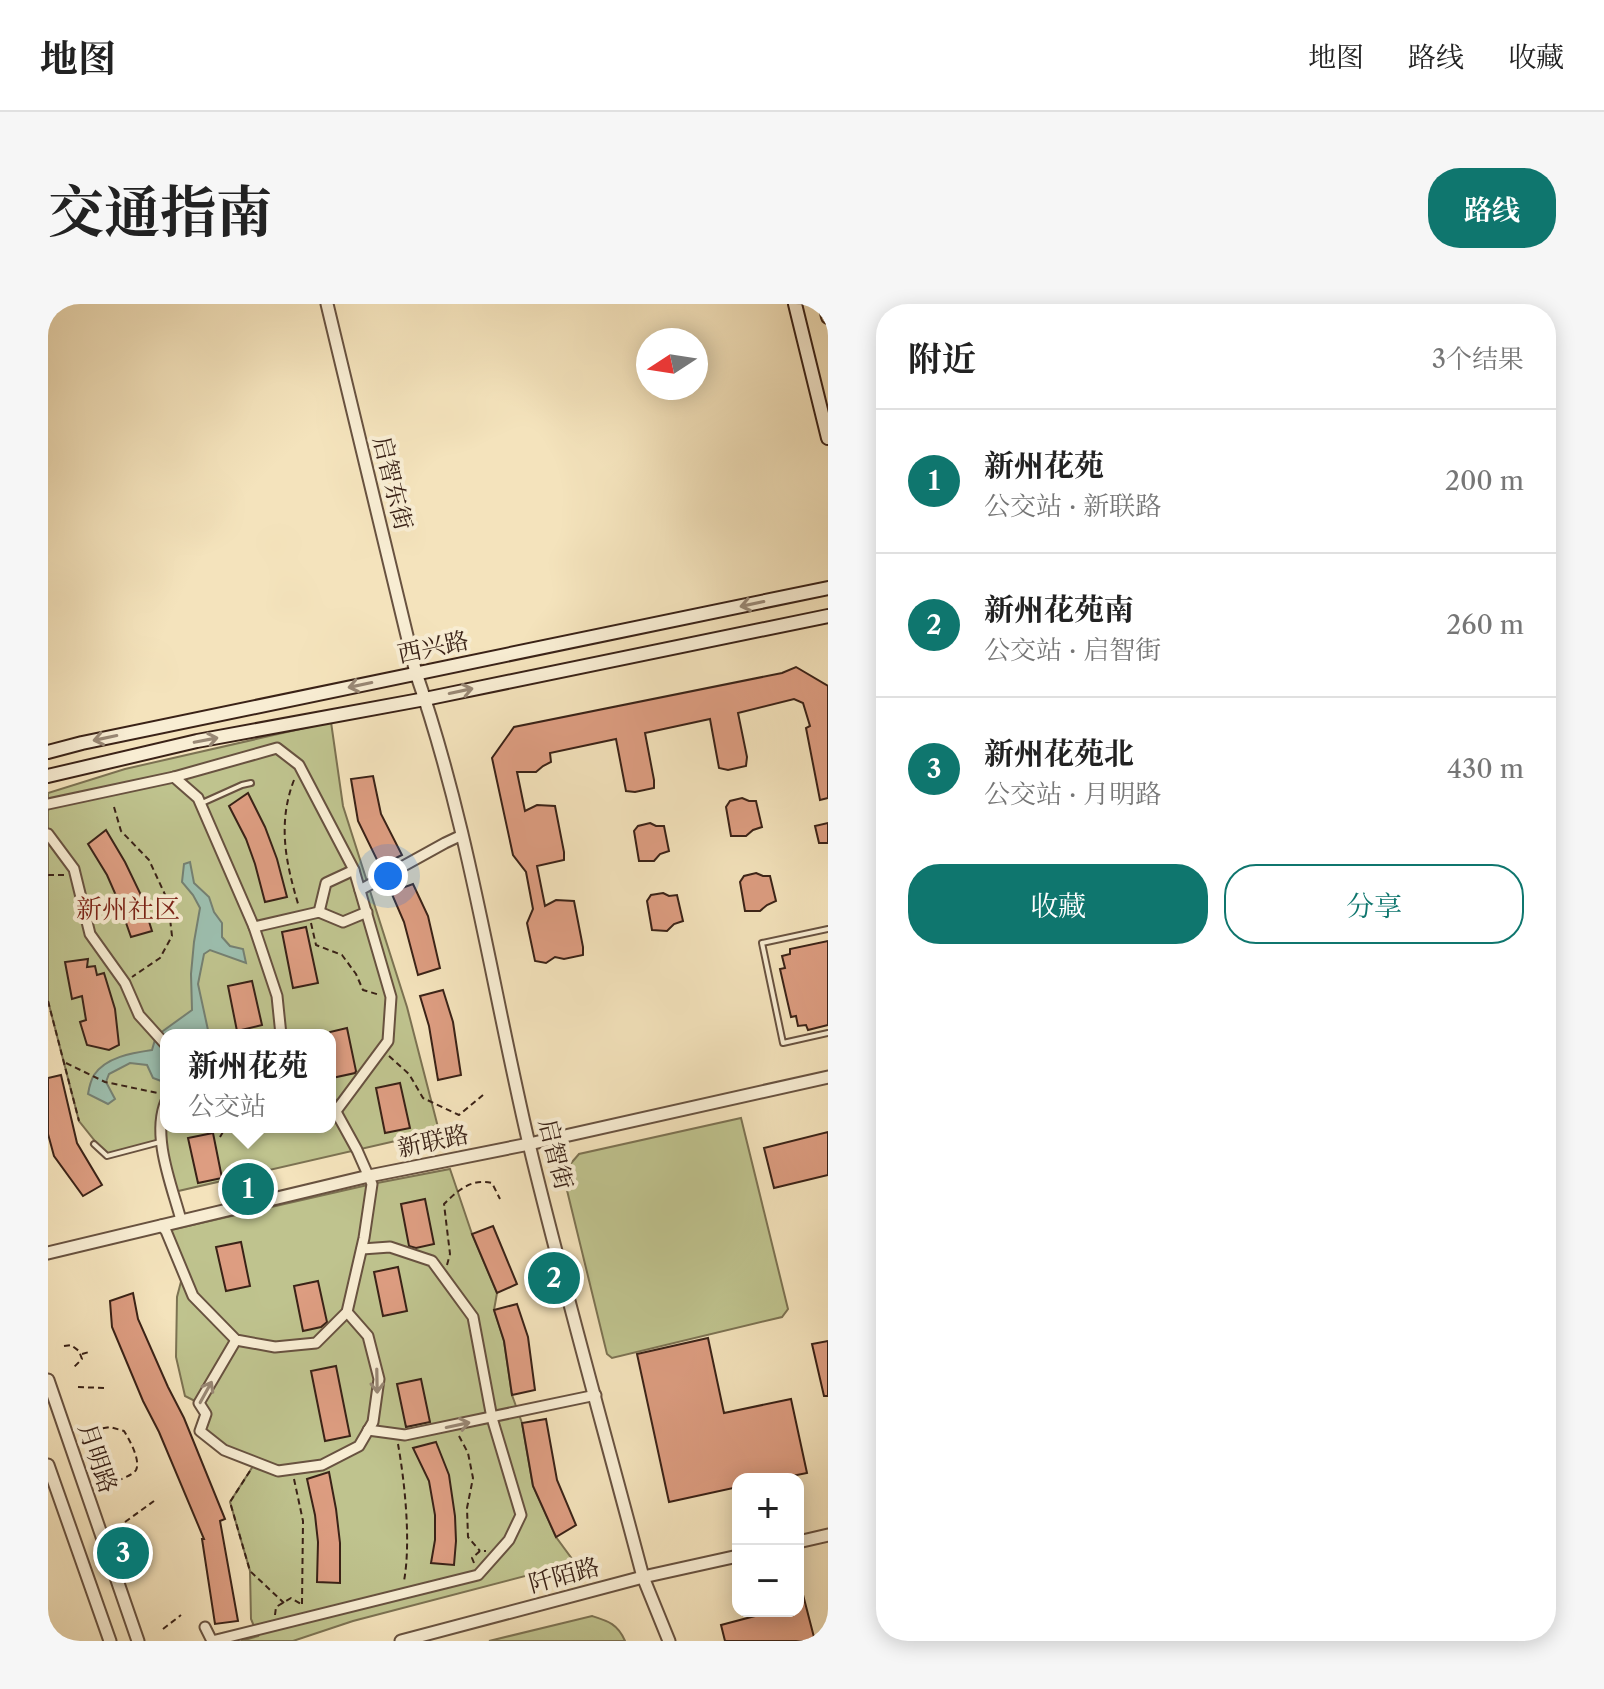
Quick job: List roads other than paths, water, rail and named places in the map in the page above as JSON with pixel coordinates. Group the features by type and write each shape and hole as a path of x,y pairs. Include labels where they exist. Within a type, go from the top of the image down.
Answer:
{"main road":[{"path":"795,304 828,438"},
{"path":"825,304 828,317"},
{"name":"西兴路","path":"48,752 828,588"},
{"name":"西兴路","path":"48,776 197,741 425,699 828,616"}],"street":[{"name":"启智东街","path":"327,304 416,673"},
{"name":"启智街","path":"416,673 462,835 529,1144 643,1577 669,1641"},
{"path":"48,804 174,777 277,748 299,765 354,870 391,997 388,1041 336,1111 372,1184 362,1249 347,1312 316,1343 275,1347 236,1340 193,1296 161,1225"},
{"path":"174,777 198,798 254,927 277,996 280,1029"},
{"path":"48,834 74,869 90,934 125,983 139,1015 160,1039"},
{"path":"360,890 462,835"},
{"path":"310,914 326,883 354,870"},
{"path":"254,927 310,914 343,922 367,912"},
{"name":"新联路","path":"48,1253 369,1176 529,1144 828,1077"},
{"path":"162,1133 162,1151 181,1220"},
{"path":"205,1627 212,1641 478,1575 509,1540 521,1515 492,1418 473,1317 432,1261 390,1247 362,1249"},
{"path":"236,1340 199,1403 206,1414 200,1431 224,1450 278,1471 322,1465 359,1446 373,1422 379,1379 368,1336 347,1312"},
{"name":"月明路","path":"48,1380 138,1641"},
{"path":"368,1430 405,1435 596,1395"},
{"name":"月明路","path":"48,1465 110,1641"},
{"path":"804,1541 828,1535"},
{"name":"阡陌路","path":"401,1641 643,1577 732,1557"}],"lane":[{"path":"200,804 251,783"},
{"path":"828,929 762,943 783,1043 828,1033"},
{"path":"94,1144 107,1156 162,1141"}],"place":[{"name":"新州花苑","path":"248,1189"},
{"name":"新州花苑南","path":"554,1278"},
{"name":"新州花苑北","path":"123,1553"}],"district":[{"name":"新州社区","path":"128,909"}]}
